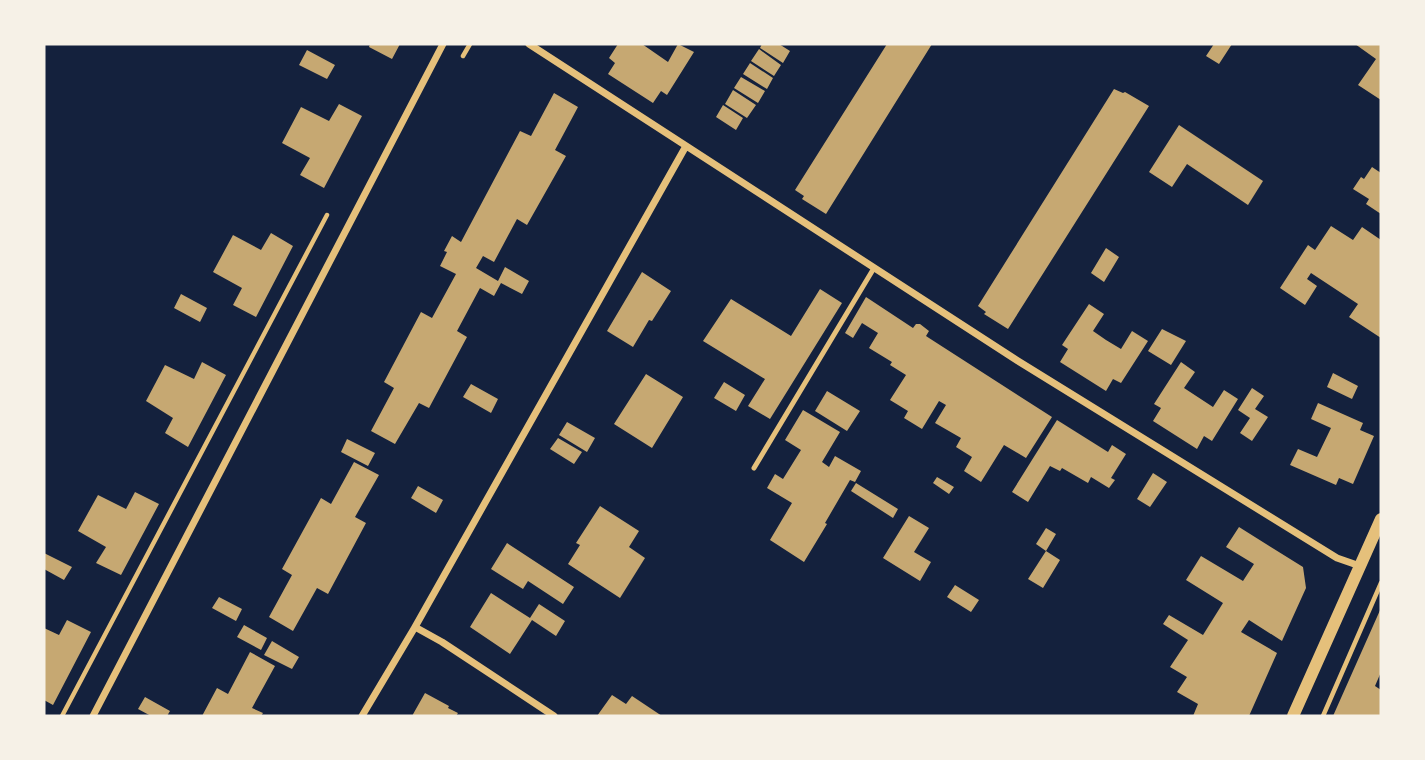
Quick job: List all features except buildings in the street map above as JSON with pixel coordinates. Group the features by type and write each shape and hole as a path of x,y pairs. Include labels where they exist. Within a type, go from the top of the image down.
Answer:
{"street":[{"path":"93,716 443,44"},
{"path":"529,44 1018,361 1337,558 1360,566"},
{"path":"362,716 415,627 685,146"},
{"path":"1293,716 1381,519"},
{"path":"415,627 554,716"}],"lane":[{"path":"754,468 874,268"}],"path":[{"path":"62,716 328,213"},
{"path":"1323,716 1381,583"}]}
